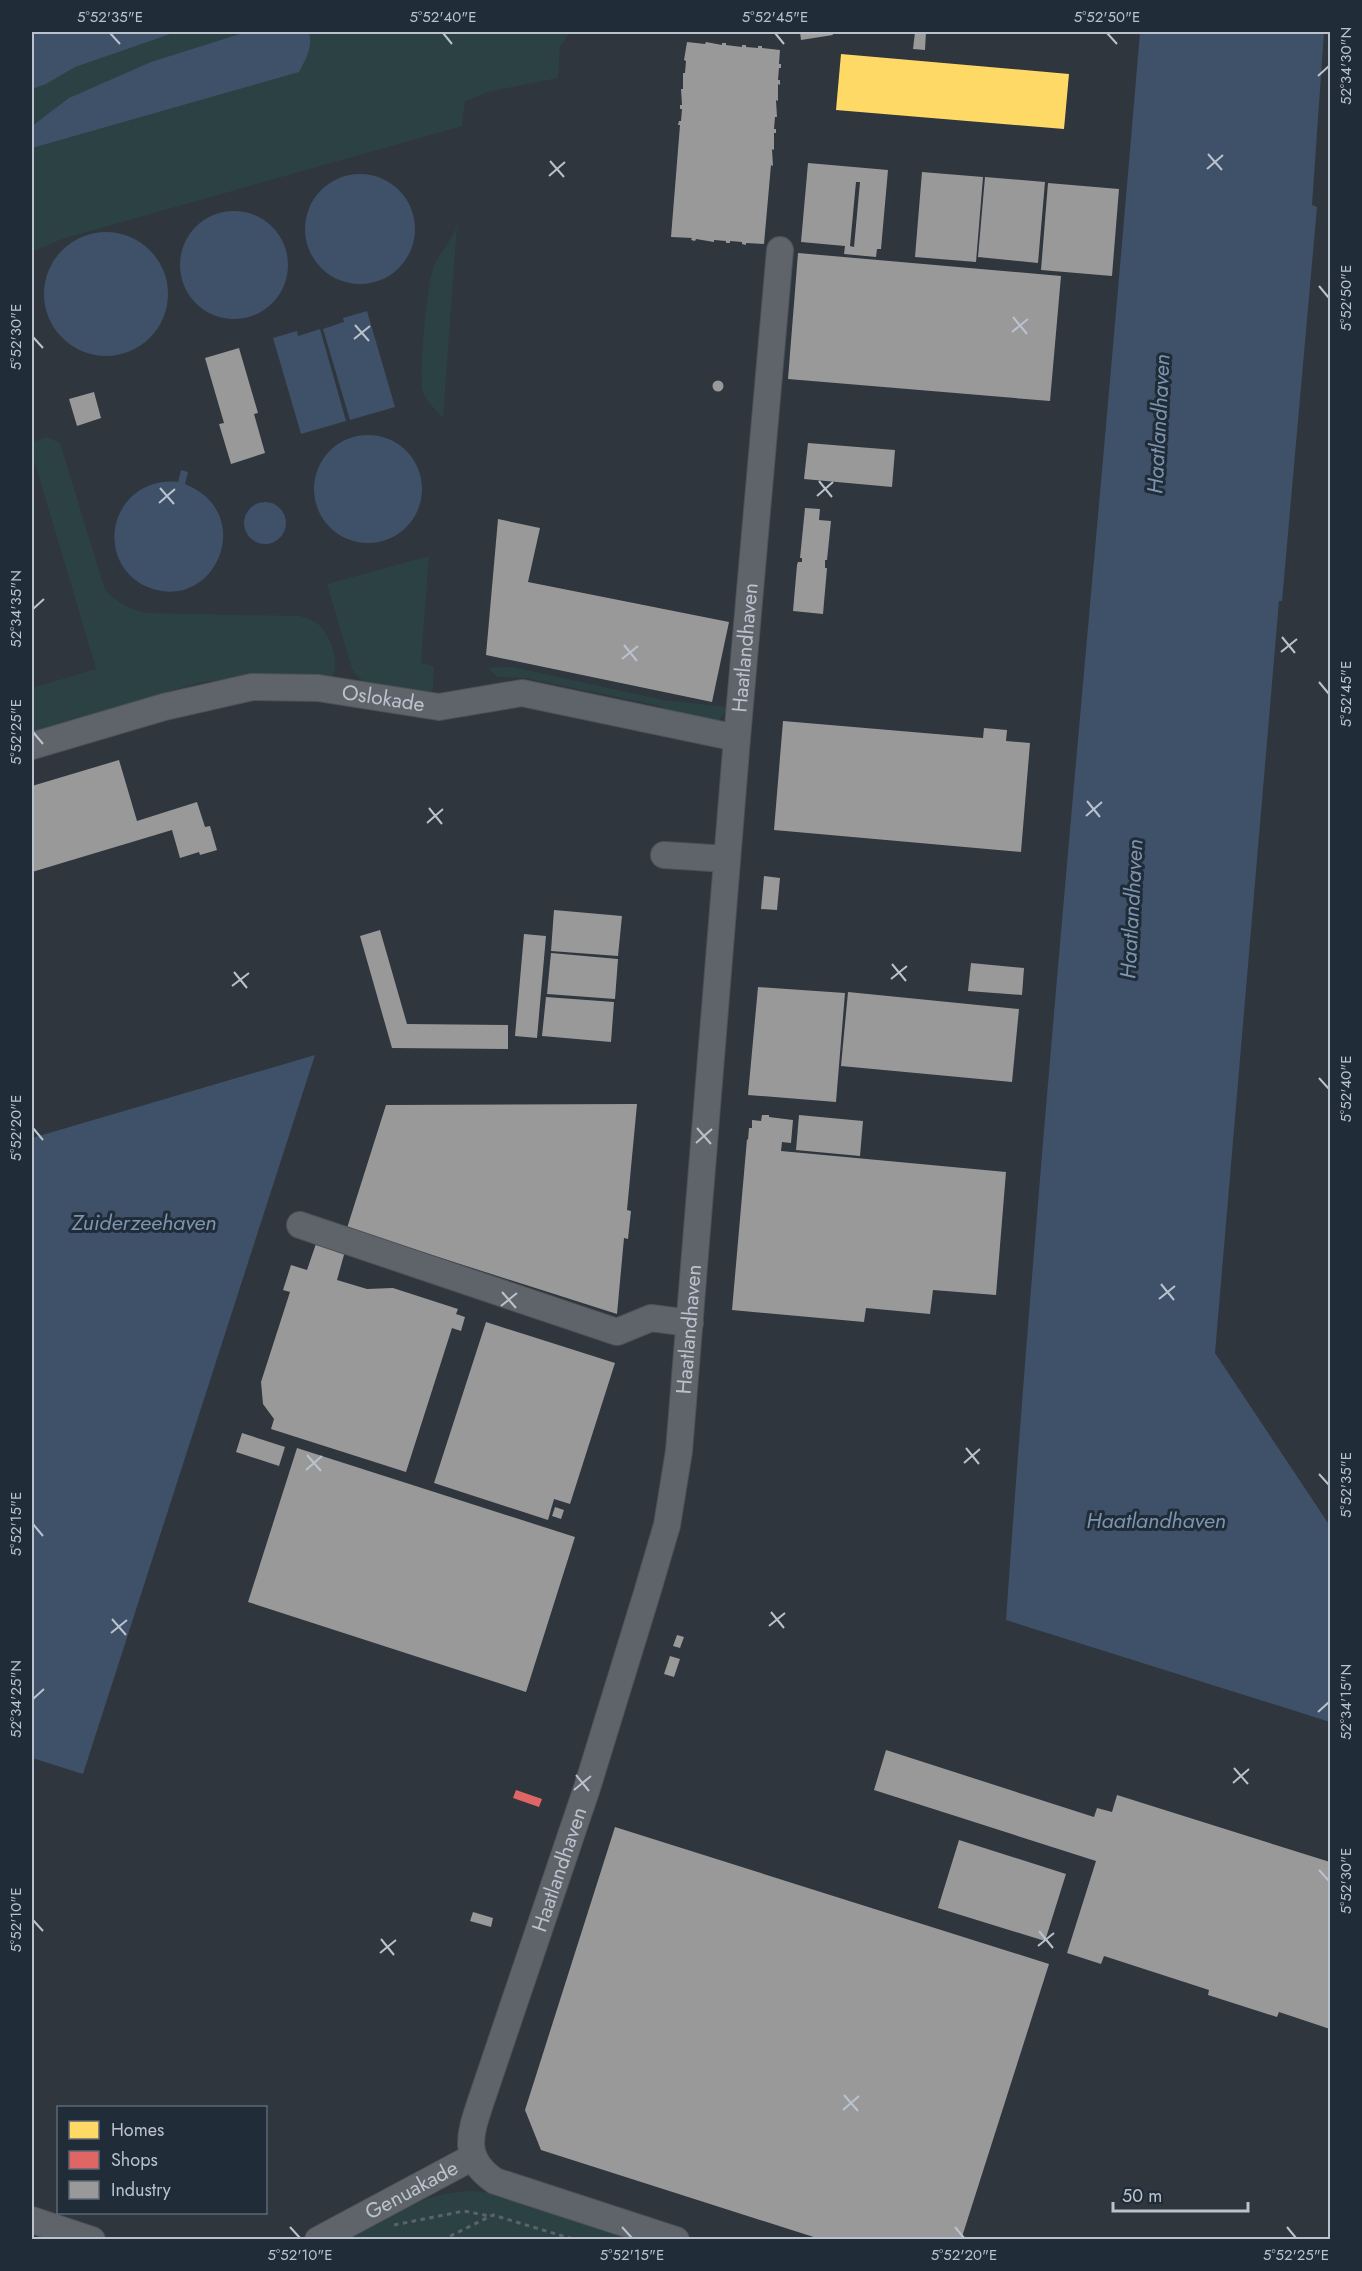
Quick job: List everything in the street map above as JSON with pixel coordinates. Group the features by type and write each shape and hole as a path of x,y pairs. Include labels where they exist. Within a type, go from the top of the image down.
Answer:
{"street":[{"name":"Haatlandhaven","path":"473,2157 470,2139 474,2120 587,1788 667,1525 679,1451 737,738 780,249"},
{"name":"Oslokade","path":"32,746 164,707 252,687 318,688 439,707 522,693 737,738"},
{"path":"664,855 727,860"},
{"path":"300,1225 617,1332 651,1318 690,1323"},
{"path":"473,2157 485,2174 501,2183 676,2240"},
{"name":"Genuakade","path":"318,2240 473,2157"},
{"path":"32,2220 92,2240"}],"path":[{"path":"391,2226 464,2211 498,2216 576,2240"},
{"path":"442,2240 489,2216"}],"green space":[{"path":"32,32 570,32 560,47 558,78 488,92 465,101 462,126 62,239 32,252"},
{"path":"457,225 443,418 429,403 423,392 422,351 433,269"},
{"path":"47,437 60,443 105,590 109,594 123,604 145,613 307,618 318,624 330,641 335,657 332,677 326,679 271,675 201,682 32,732 32,688 96,669 35,463 32,463 32,442"},
{"path":"429,556 421,663 434,666 433,688 428,697 386,690 367,683 352,669 327,584"},
{"path":"513,667 663,700 728,707 719,721 696,721 680,717 660,706 526,678 497,677 488,668"},
{"path":"468,2191 501,2193 646,2240 339,2240 417,2202 450,2193"}],"water":[{"path":"32,32 176,32 75,67 46,84 32,89"},
{"path":"246,32 309,32 309,48 299,72 32,148 32,126 69,98 151,62"},
{"name":"Haatlandhaven","path":"1140,32 1324,32 1312,205 1317,207 1282,601 1279,601 1215,1353 1330,1526 1330,1722 1006,1620 1036,1223"},
{"path":"360,174 381,179 399,190 410,208 415,229 410,250 399,268 381,279 360,284 339,279 321,268 310,250 305,229 310,208 321,190 339,179"},
{"path":"234,211 255,215 272,227 284,244 288,265 284,286 272,303 255,315 234,319 213,315 196,303 184,286 180,265 184,244 196,227 213,215"},
{"path":"106,232 130,237 150,250 163,270 168,294 163,318 150,338 130,351 106,356 82,351 62,338 49,318 44,294 49,270 62,250 82,237"},
{"path":"367,311 395,407 350,420 323,329 344,322 343,318"},
{"path":"320,329 346,421 301,434 273,338 297,331 298,336"},
{"path":"368,435 389,439 406,451 418,468 422,489 418,510 406,527 389,539 368,543 347,539 330,527 318,510 314,489 318,468 330,451 347,439"},
{"path":"181,470 188,472 185,484 208,498 220,517 223,538 218,558 207,576 190,588 168,592 143,585 130,575 117,556 114,536 121,510 129,500 139,491 151,485 178,482"},
{"path":"265,502 280,508 286,523 280,538 265,544 250,538 244,523 250,508"},
{"name":"Zuiderzeehaven","path":"315,1055 83,1774 32,1758 32,1138"}],"building: Homes":[{"path":"841,54 1069,74 1064,129 836,110"}],"building: Shops":[{"path":"516,1790 542,1799 539,1807 513,1798"}],"building: Industry":[{"path":"800,32 832,32 833,35 801,40"},
{"path":"915,32 926,32 925,50 913,49"},
{"path":"687,42 722,45 726,43 726,45 742,47 746,45 746,47 758,48 762,46 762,48 780,50 781,68 779,68 778,80 780,80 780,85 778,84 778,101 776,100 777,117 775,117 774,129 776,133 774,133 774,150 772,149 773,166 771,165 764,244 746,243 746,245 742,242 726,243 726,241 696,239 695,241 691,240 692,238 671,237 680,125 678,125 681,121 681,89 683,89"},
{"path":"808,163 888,170 881,249 877,249 876,257 844,254 845,246 801,242","holes":["856,182 860,182 854,247 850,246"]},
{"path":"922,172 983,177 976,262 915,257"},
{"path":"985,177 1045,182 1038,263 978,257"},
{"path":"1048,183 1119,189 1112,276 1041,270"},
{"path":"798,253 1061,276 1050,401 788,379"},
{"path":"239,348 258,413 254,414 265,453 231,464 219,424 224,423 205,358"},
{"path":"718,380 724,386 718,392 712,386"},
{"path":"94,392 101,418 77,426 69,399"},
{"path":"808,443 895,450 892,487 804,479"},
{"path":"805,508 820,509 819,520 831,521 827,560 825,560 825,568 827,568 823,614 793,611 797,565 798,562 802,562 800,558"},
{"path":"498,519 540,528 528,582 729,622 712,702 486,655"},
{"path":"783,721 983,738 984,728 1007,730 1006,741 1030,743 1021,852 774,830"},
{"path":"119,760 137,821 197,802 205,827 210,826 217,850 200,855 199,852 180,858 172,830 32,872 32,786"},
{"path":"764,876 780,878 777,910 761,909"},
{"path":"554,910 622,916 618,956 551,951"},
{"path":"380,930 407,1024 508,1025 508,1049 392,1048 360,936"},
{"path":"524,934 546,936 537,1038 515,1036"},
{"path":"551,953 618,959 615,999 547,994"},
{"path":"971,963 1024,968 1022,995 968,991"},
{"path":"758,987 845,993 836,1102 748,1095"},
{"path":"848,992 1019,1009 1012,1082 841,1066"},
{"path":"546,997 614,1002 611,1042 542,1036"},
{"path":"637,1104 627,1210 631,1211 628,1239 624,1238 617,1314 347,1228 386,1105"},
{"path":"762,1115 793,1120 791,1143 782,1142 781,1151 1006,1172 996,1295 933,1290 930,1314 866,1308 864,1322 732,1310 747,1139 749,1128 752,1128 752,1120 761,1121"},
{"path":"799,1115 863,1121 860,1156 796,1150"},
{"path":"319,1235 347,1244 337,1280 367,1289 393,1288 458,1309 456,1314 465,1317 461,1331 452,1328 406,1472 271,1429 274,1419 263,1404 261,1382 290,1292 283,1290 291,1265 307,1270"},
{"path":"486,1322 615,1363 570,1504 554,1499 548,1520 434,1483"},
{"path":"242,1433 285,1447 279,1466 236,1452"},
{"path":"297,1448 575,1537 526,1692 248,1602"},
{"path":"555,1507 564,1510 561,1519 552,1516"},
{"path":"677,1635 684,1637 680,1648 673,1646"},
{"path":"670,1656 680,1659 674,1677 664,1674"},
{"path":"886,1750 1094,1817 1097,1808 1112,1812 1117,1795 1330,1862 1330,2029 1279,2012 1277,2017 1208,1995 1209,1990 1104,1956 1101,1964 1067,1953 1096,1861 874,1790"},
{"path":"615,1827 1049,1964 961,2240 823,2240 541,2150 525,2110"},
{"path":"959,1840 1066,1874 1045,1941 938,1908"},
{"path":"473,1912 493,1918 491,1927 470,1921"}]}
